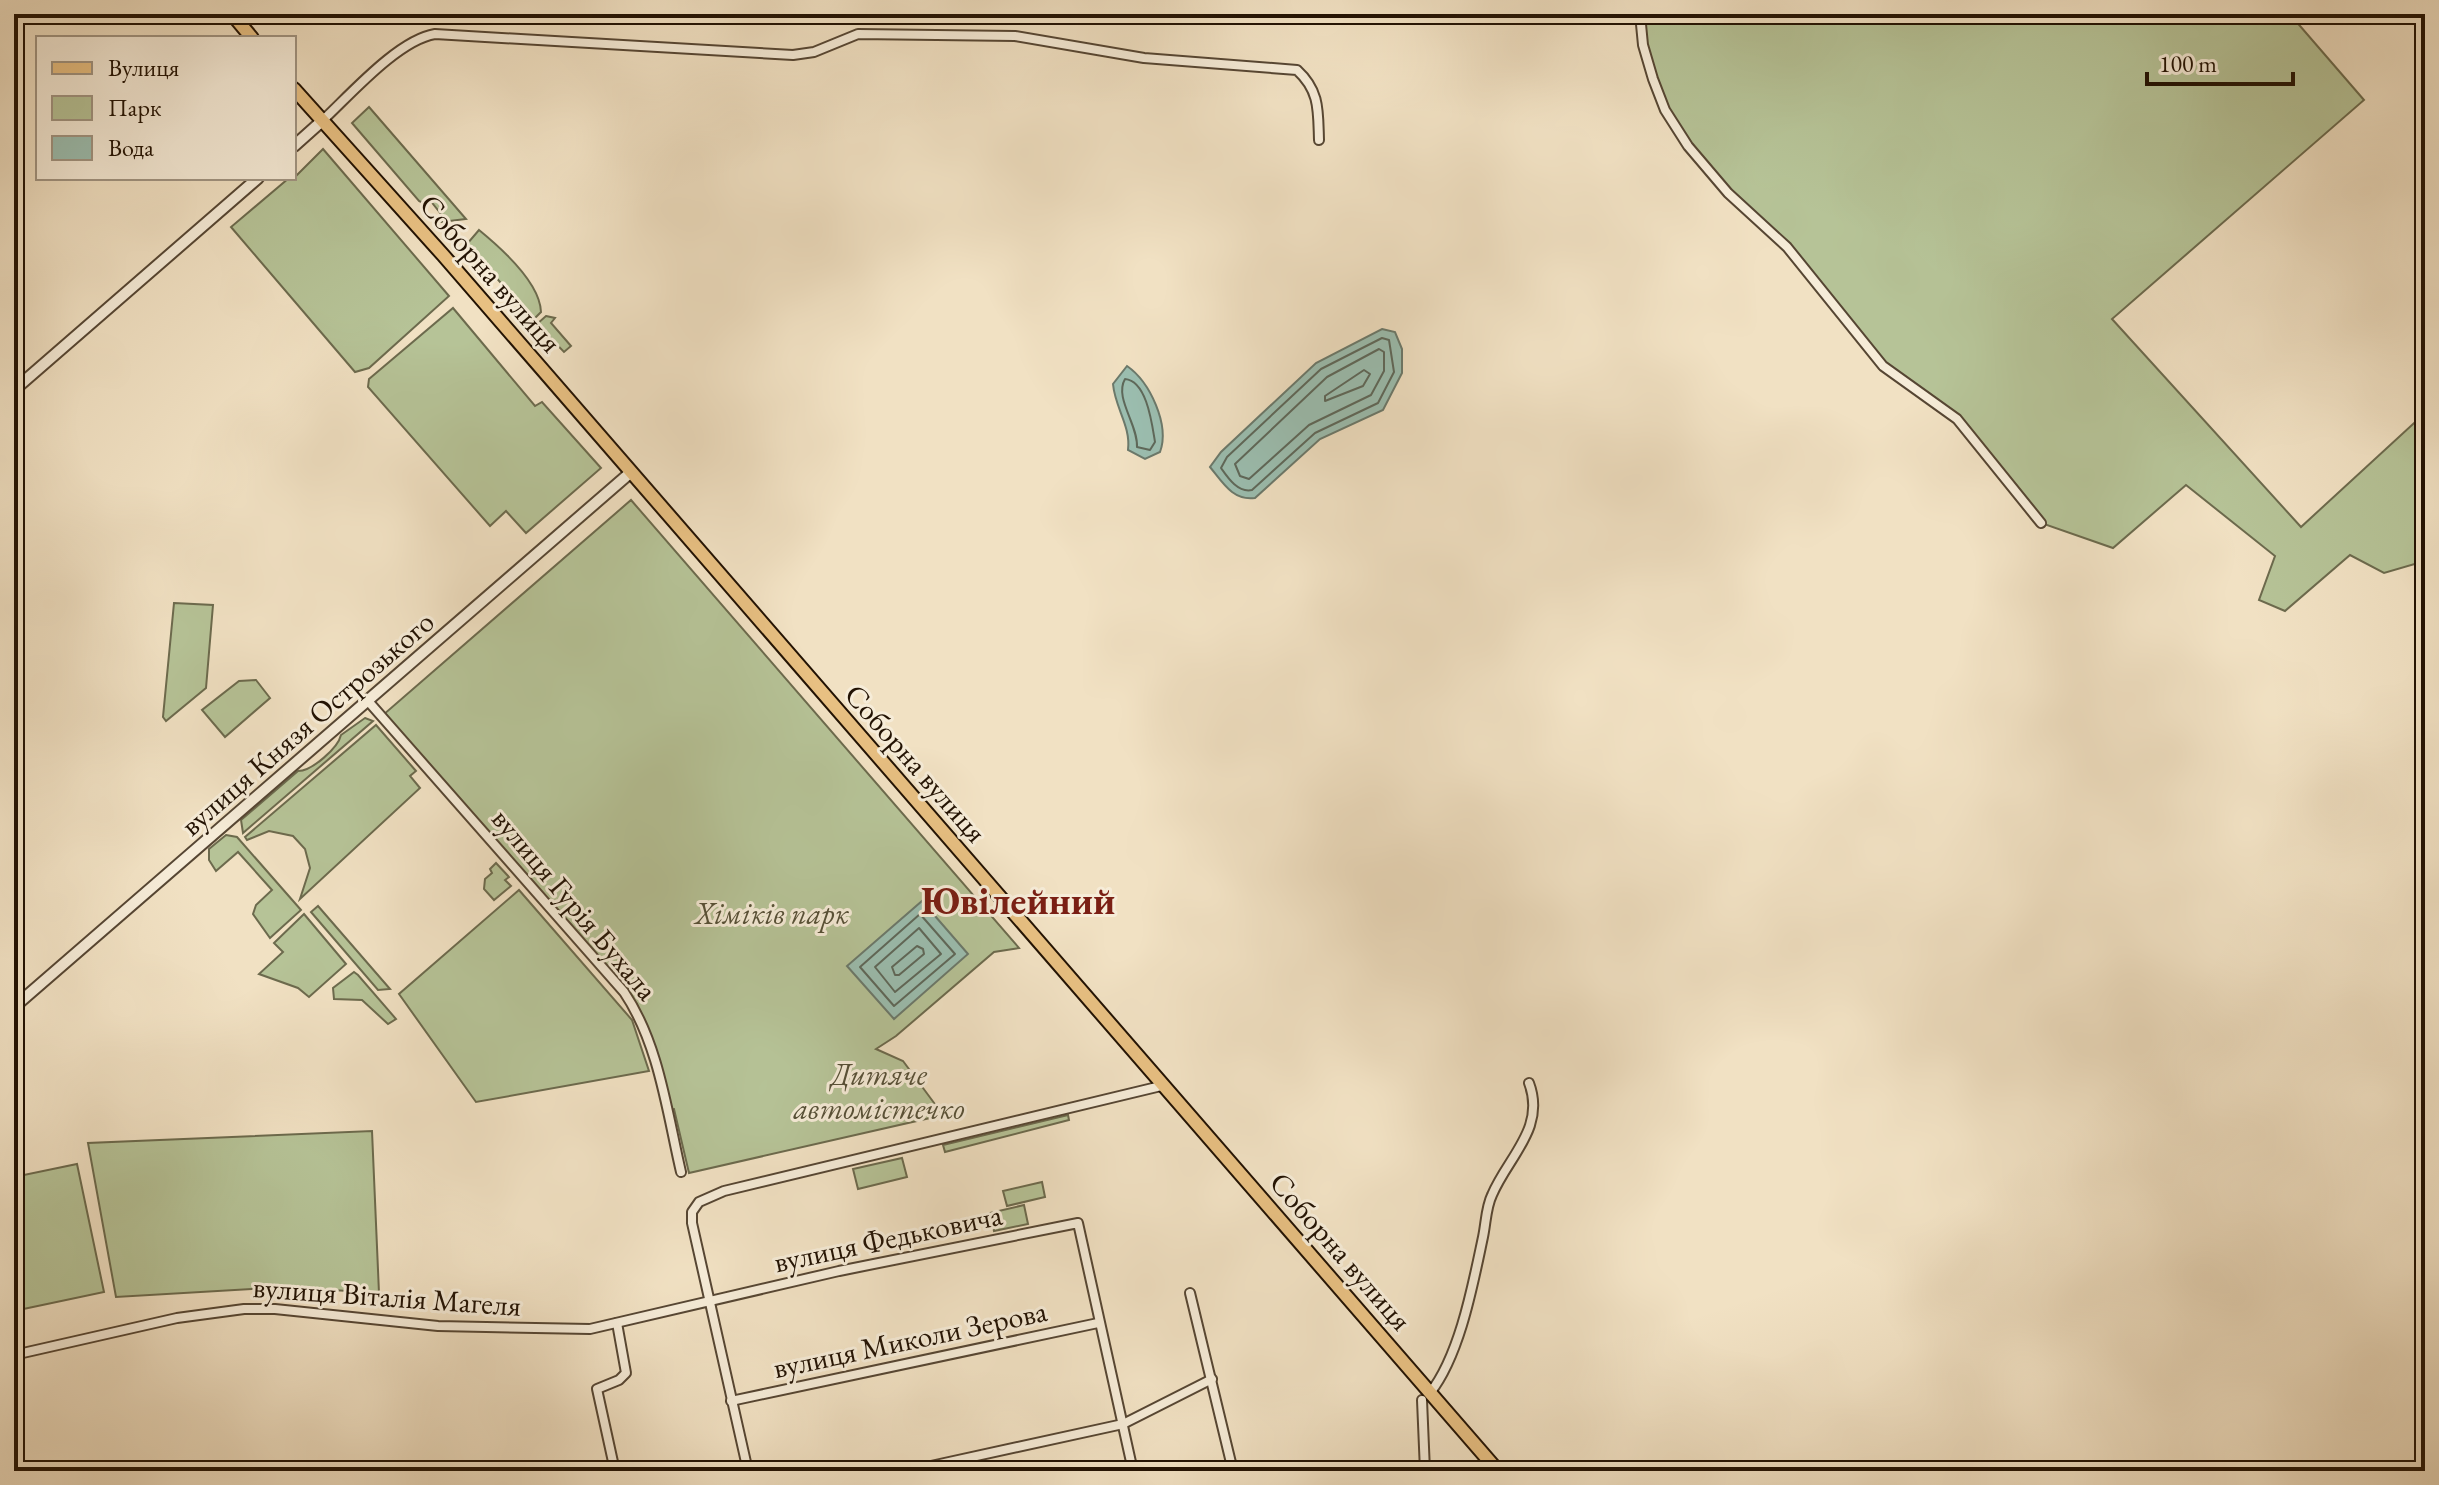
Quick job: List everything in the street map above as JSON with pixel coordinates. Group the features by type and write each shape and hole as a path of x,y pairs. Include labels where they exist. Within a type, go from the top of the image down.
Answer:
{"main road":[{"path":"232,14 250,36"},
{"name":"Соборна вулиця","path":"296,91 443,255 1426,1396 1498,1471"}],"street":[{"path":"1640,14 1643,45 1653,79 1665,110 1688,146 1728,193 1787,247 1883,366 1957,419 2041,523"},
{"path":"296,144 402,49 420,37 435,34 793,55 814,52 858,34 1015,36 1144,58 1297,70 1309,81 1317,96 1319,140"},
{"path":"14,390 256,180"},
{"name":"вулиця Князя Острозького","path":"14,1007 630,473"},
{"name":"вулиця Гурія Бухала","path":"368,701 624,992 638,1012 649,1038 681,1172"},
{"path":"1425,1471 1426,1396 1443,1377 1459,1327 1491,1195 1527,1138 1533,1109 1529,1083"},
{"path":"748,1471 692,1223 692,1212 699,1202 724,1191 810,1168 1161,1086"},
{"name":"вулиця Федьковича","path":"710,1301 1078,1223 1098,1323"},
{"path":"1190,1293 1233,1471"},
{"name":"вулиця Віталія Магеля","path":"14,1355 177,1318 244,1309 275,1309 438,1326 559,1331 617,1323 710,1301"},
{"path":"615,1471 597,1389 619,1380 626,1373 617,1323"},
{"path":"1098,1323 1133,1471"},
{"name":"вулиця Миколи Зерова","path":"731,1401 1098,1323"},
{"path":"908,1471 1123,1424 1212,1379"}],"green space":[{"path":"1640,14 2299,14 2294,19 2364,100 2112,319 2301,527 2425,413 2425,561 2384,573 2350,555 2285,611 2259,600 2275,556 2186,485 2113,548 2041,523 1957,419 1883,366 1787,247 1728,193 1688,146 1653,79"},
{"path":"369,107 466,219 441,222 437,219 441,214 429,199 423,203 419,201 352,123"},
{"path":"323,149 449,296 369,368 355,372 231,227 287,180 296,180 296,176"},
{"path":"479,230 518,266 534,289 541,312 533,320 467,244"},
{"path":"453,308 535,406 542,402 601,468 526,533 506,511 490,526 368,387 369,379"},
{"path":"546,316 555,318 551,323 571,346 564,352 537,324"},
{"name":"Хіміків парк","path":"631,500 1019,948 994,952 896,1036 876,1049 903,1061 943,1115 689,1173 674,1109 666,1110 638,1012 383,715"},
{"path":"174,603 213,605 206,688 166,721 163,717"},
{"path":"256,680 270,698 225,737 202,710 239,681"},
{"path":"365,718 373,721 243,833 241,820 298,771 324,758 341,735"},
{"path":"376,725 416,771 410,776 420,788 300,899 310,868 305,849 293,836 269,831 247,840 245,837"},
{"path":"226,835 237,837 301,910 270,938 253,914 256,905 272,890 238,852 216,871 209,860 209,849"},
{"path":"496,863 509,877 505,880 511,886 494,900 484,889 485,879"},
{"path":"519,890 632,1020 649,1071 476,1102 399,994"},
{"path":"318,906 390,989 378,990 311,912"},
{"path":"304,914 346,964 309,997 298,988 259,974 283,952 274,943"},
{"path":"354,972 396,1019 388,1024 362,1000 334,999 333,988"},
{"path":"1068,1115 1069,1120 945,1152 943,1145"},
{"path":"372,1131 379,1293 285,1287 116,1297 88,1143"},
{"path":"902,1158 907,1177 858,1189 853,1169"},
{"path":"77,1164 104,1292 14,1311 14,1177"},
{"path":"1042,1182 1045,1197 1007,1206 1003,1191"},
{"path":"1024,1205 1028,1224 994,1231 990,1213"}],"water":[{"path":"1382,329 1395,332 1402,349 1402,373 1383,410 1320,439 1255,498 1241,497 1229,490 1210,467 1221,452 1316,363"},
{"path":"1127,366 1143,382 1160,417 1160,452 1145,459 1128,450 1127,433 1114,393 1113,384"},
{"path":"922,901 968,954 894,1019 847,966"}],"district":[{"name":"Ювілейний","path":"1018,900"}],"park label":[{"name":"Дитяче автомістечко","path":"879,1091"}]}
